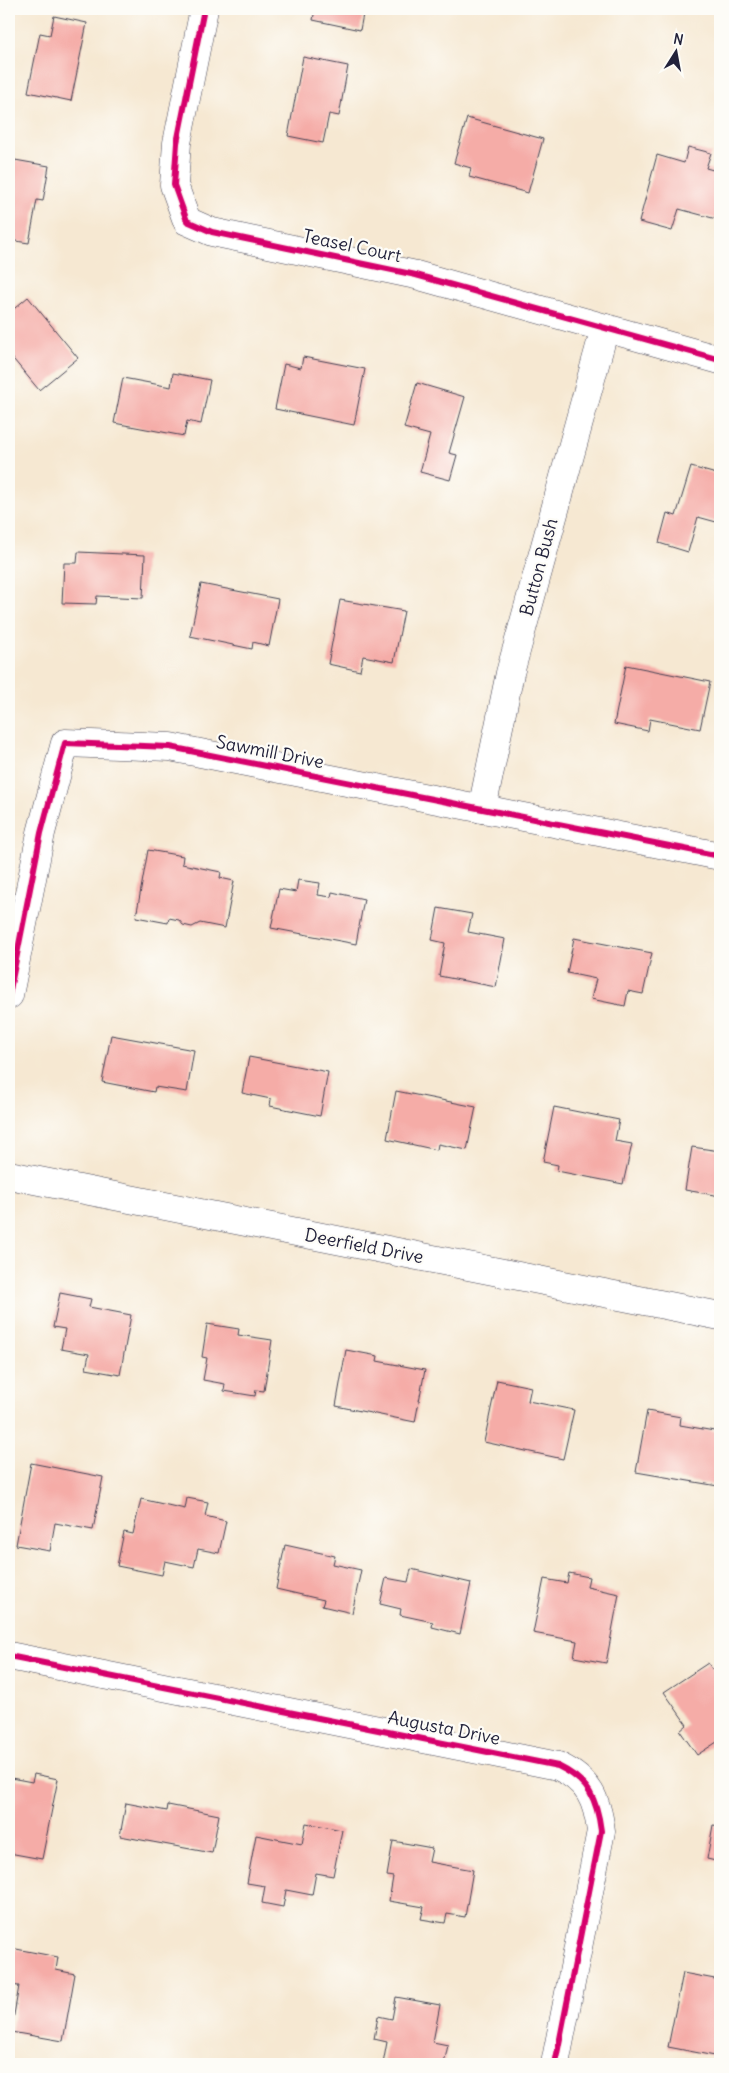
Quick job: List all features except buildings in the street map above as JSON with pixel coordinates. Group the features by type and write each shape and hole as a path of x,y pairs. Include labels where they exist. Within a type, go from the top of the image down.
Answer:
{"street":[{"name":"Teasel Court","path":"204,9 177,143 174,185 187,221 212,232 397,271 720,360"},
{"name":"Button Bush","path":"482,809 510,673 605,328"},
{"name":"Sawmill Drive","path":"9,995 41,833 65,743 170,747 720,856"},
{"name":"Deerfield Drive","path":"9,1175 720,1316"},
{"name":"Augusta Drive","path":"9,1656 548,1764 569,1771 587,1787 598,1808 601,1831 555,2064"}],"cycle path":[{"path":"204,9 177,143 174,185 187,221 212,232 416,275 720,360"},
{"path":"9,995 41,833 65,743 170,747 720,856"},
{"path":"9,1656 558,1766 569,1772 590,1792 597,1809 601,1831 555,2064"}]}
